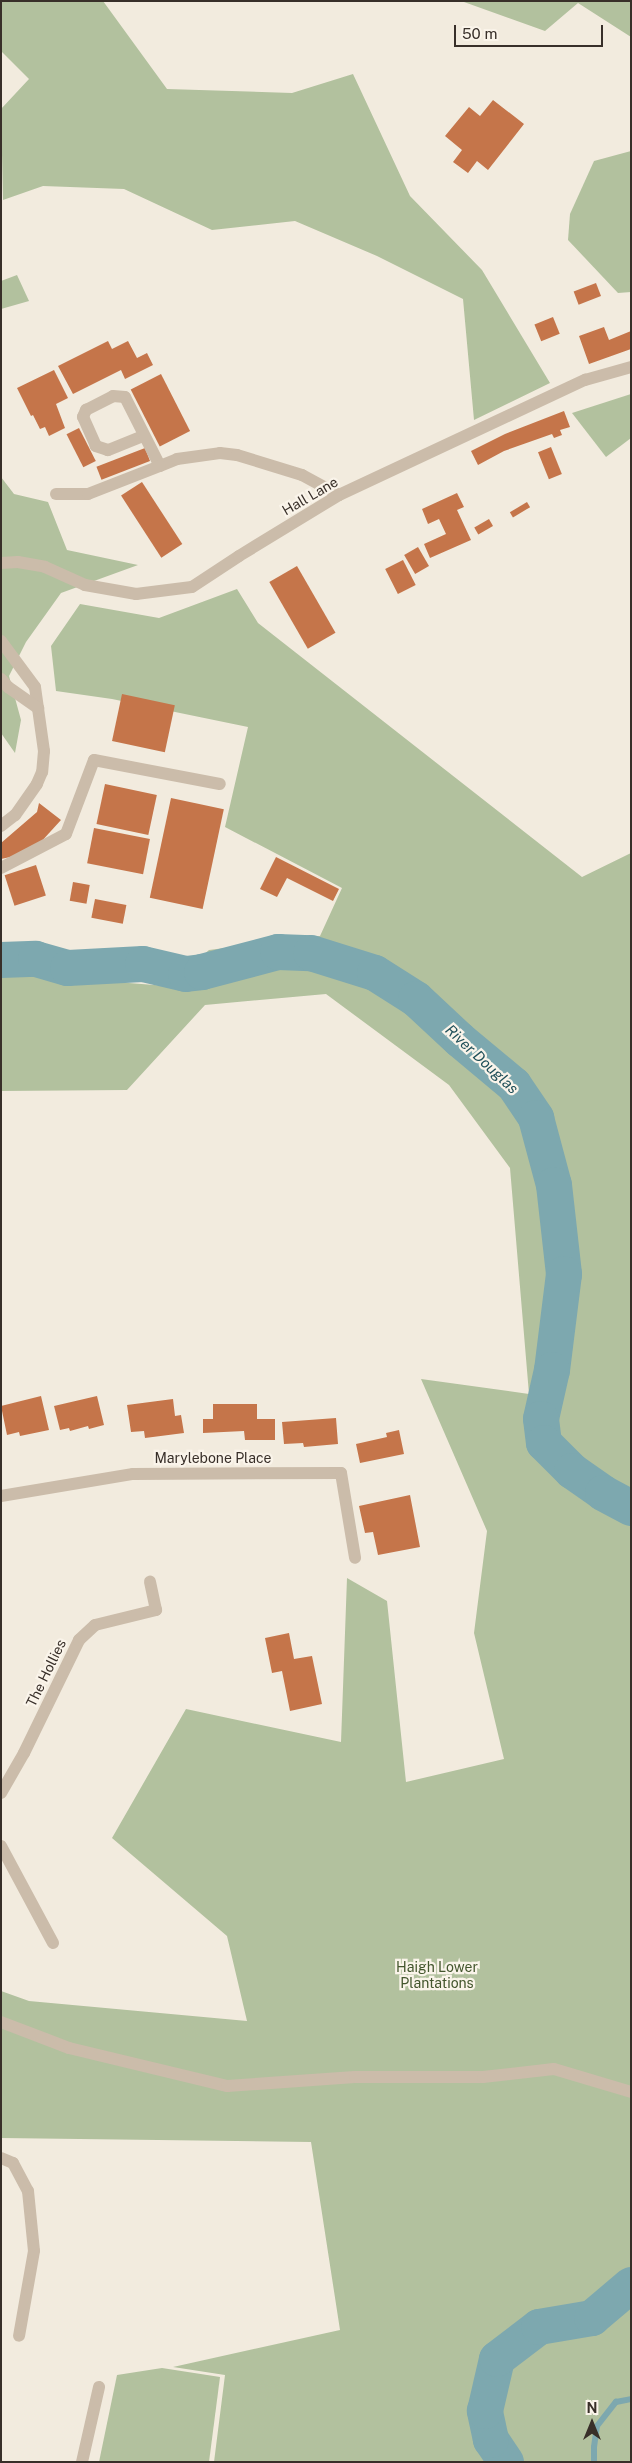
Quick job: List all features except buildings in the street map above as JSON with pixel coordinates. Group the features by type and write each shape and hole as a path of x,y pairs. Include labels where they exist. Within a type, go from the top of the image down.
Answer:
{"street":[{"name":"Hall Lane","path":"1,563 18,562 45,567 85,585 136,594 192,587 238,556 339,495 585,380 631,367"},
{"path":"143,436 108,450 96,446 83,417 86,410 113,396 125,397 143,436 160,466"},
{"path":"56,494 88,494 177,459 220,453 237,455 302,475 339,495"},
{"path":"1,641 34,687 44,751 42,772 29,798 15,815 1,826"},
{"path":"1,679 38,708"},
{"path":"1,868 66,834 94,760 220,784"},
{"name":"Marylebone Place","path":"1,1496 133,1474 341,1473 355,1558"},
{"name":"The Hollies","path":"1,1792 24,1753 79,1640 95,1626 156,1610 150,1582"},
{"path":"1,1846 53,1942"},
{"path":"1,2022 69,2048 227,2086 355,2077 483,2077 554,2069 631,2092"},
{"path":"1,2158 13,2163 28,2191 34,2251 19,2336"},
{"path":"82,2462 99,2387"}],"green space":[{"path":"1,1 103,1 167,89 292,93 353,74 410,196 482,270 550,383 474,420 463,299 377,256 295,221 212,230 124,189 43,186 3,200 1,109 29,79 1,51"},
{"path":"631,1 631,37 578,3 545,31 464,2"},
{"path":"631,151 631,292 618,293 568,240 570,214 594,161"},
{"path":"17,275 29,301 1,309 1,281"},
{"path":"631,394 631,438 606,457 572,413"},
{"path":"1,477 14,494 48,502 67,550 138,565 61,593 26,642 9,676 21,720 15,753 1,733"},
{"name":"Haigh Lower Plantations","path":"237,589 258,623 582,877 631,853 631,2462 214,2462 225,2375 173,2367 340,2330 311,2142 1,2138 1,1991 29,2001 247,2021 227,1936 112,1838 186,1709 341,1742 347,1578 387,1601 406,1782 504,1759 474,1633 487,1531 421,1379 529,1394 510,1168 449,1085 326,994 205,1005 127,1090 1,1091 1,973 167,986 209,950 320,936 342,888 225,827 248,727 112,699 56,691 51,646 80,604 159,618"},
{"path":"162,2368 220,2377 209,2462 99,2462 117,2375"}],"waterway":[{"name":"River Douglas","path":"1,960 36,959 68,968 143,964 186,974 202,972 278,952 311,953 375,973 416,999 460,1040 514,1085 536,1118 554,1185 564,1274 552,1370 541,1419 544,1443 572,1471 603,1493 631,1508"},
{"name":"River Douglas","path":"506,2462 491,2440 485,2411 497,2359 539,2327 592,2318 631,2285"},
{"path":"594,2462 597,2426 616,2402 631,2399"}]}
